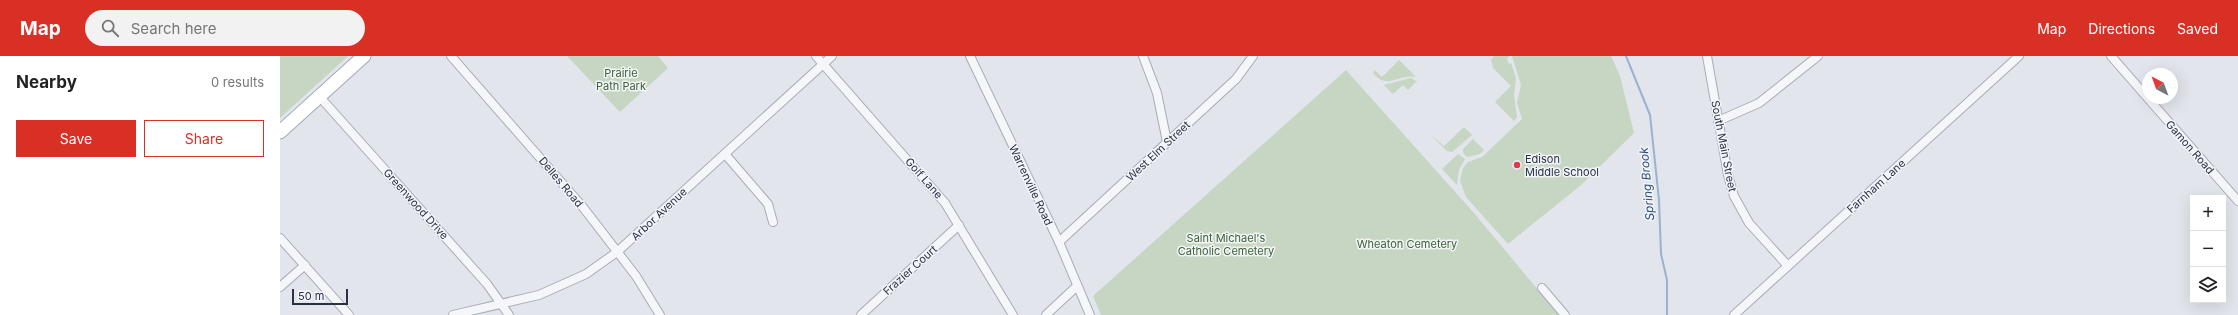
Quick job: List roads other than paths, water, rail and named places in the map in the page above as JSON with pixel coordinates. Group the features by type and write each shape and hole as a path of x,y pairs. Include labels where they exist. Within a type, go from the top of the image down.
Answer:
{"main road":[{"path":"280,132 364,56"}],"street":[{"name":"Delles Road","path":"452,56 555,175 617,252 636,276 660,315"},
{"name":"Golf Lane","path":"816,56 945,203 1013,315"},
{"name":"Arbor Avenue","path":"453,315 539,295 586,274 617,252 832,56"},
{"name":"Warrenville Road","path":"970,56 1058,242 1090,315"},
{"path":"1143,56 1157,93 1166,142"},
{"name":"West Elm Street","path":"1058,242 1236,79 1253,56"},
{"name":"South Main Street","path":"1707,56 1731,187 1738,206 1749,223 1788,266"},
{"path":"1718,121 1759,103 1818,56"},
{"name":"Farnham Lane","path":"1734,315 2019,56"},
{"name":"Gamon Road","path":"2111,56 2238,201"},
{"name":"Greenwood Drive","path":"319,96 487,284 509,315"},
{"path":"725,154 768,204 773,222"},
{"name":"Frazier Court","path":"860,315 959,225"},
{"path":"280,238 349,315"},
{"path":"280,287 305,265"},
{"path":"1046,315 1077,286"},
{"path":"1542,288 1565,315"}],"waterway":[{"name":"Spring Brook","path":"1626,56 1650,115 1659,200 1661,254 1667,280 1667,315"}],"place":[{"name":"Edison Middle School","path":"1517,165"}],"park label":[{"name":"Prairie Path Park","path":"621,79"},
{"name":"Saint Michael's Catholic Cemetery","path":"1226,244"},
{"name":"Wheaton Cemetery","path":"1407,244"}]}
